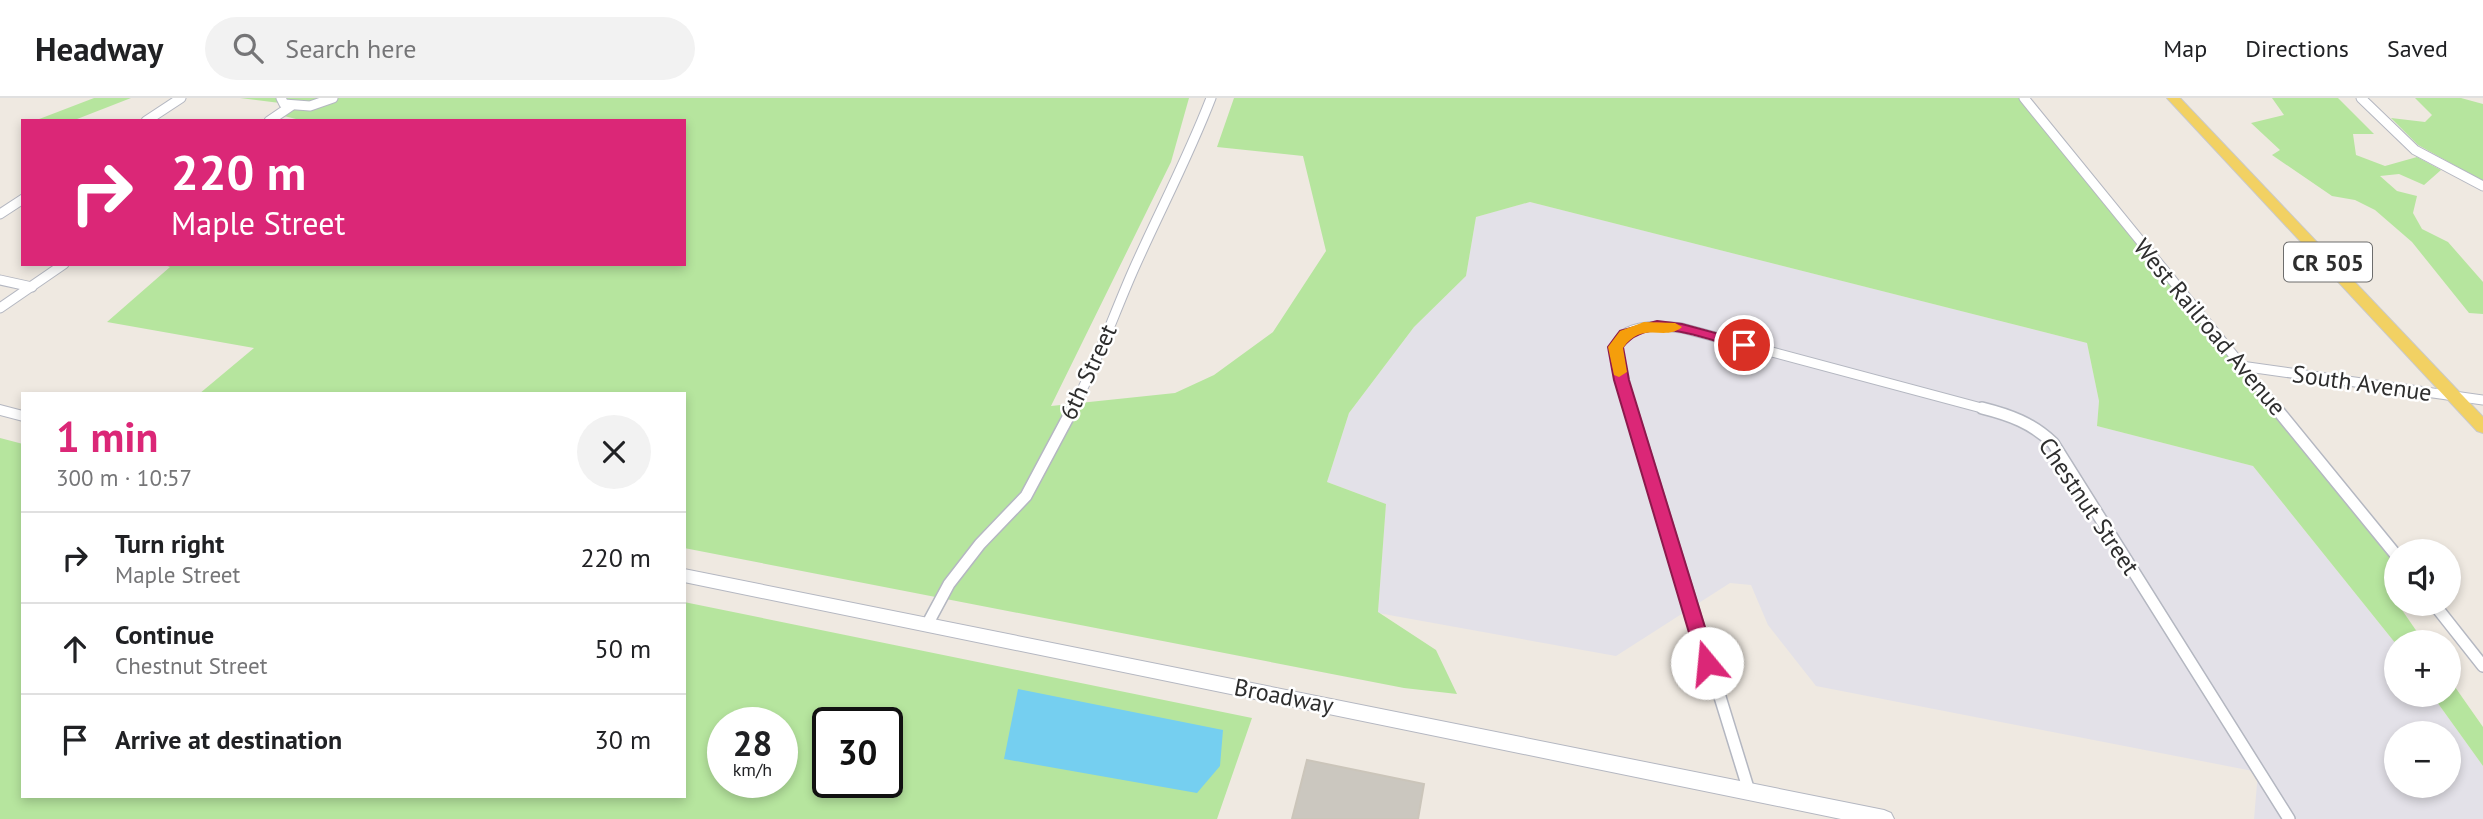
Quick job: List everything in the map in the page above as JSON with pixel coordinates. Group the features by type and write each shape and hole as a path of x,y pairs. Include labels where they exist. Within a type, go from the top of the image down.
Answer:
{"main road":[{"name":"CR 505","path":"2173,98 2483,427"}],"street":[{"path":"149,119 181,98"},
{"path":"281,98 291,106"},
{"path":"272,119 291,106 310,106 333,98"},
{"name":"6th Street","path":"928,624 949,584 980,544 1026,496 1091,374 1133,271 1188,158 1210,98"},
{"name":"West Railroad Avenue","path":"2024,98 2384,540"},
{"path":"2361,98 2415,150 2483,186"},
{"path":"0,214 21,201"},
{"path":"0,308 61,266"},
{"path":"0,280 32,287"},
{"name":"Chestnut Street","path":"1749,791 1615,355 1619,341 1633,330 1657,325 1689,330 2013,416 2046,435 2289,819"},
{"name":"South Avenue","path":"2241,366 2483,400"},
{"path":"0,410 21,415"},
{"name":"Broadway","path":"686,575 1884,819"},
{"path":"2443,616 2483,666"}],"shaded area":[{"path":"1530,202 2087,343 2099,401 2097,426 2253,466 2385,630 2384,707 2441,707 2451,721 2384,721 2384,798 2461,798 2461,735 2483,766 2483,819 2254,819 2258,772 1816,686 1768,625 1751,585 1730,583 1616,656 1378,613 1386,504 1327,482 1349,413 1414,327 1466,276 1476,217"}],"green space":[{"path":"94,98 131,98 77,119 39,119"},
{"path":"240,98 1189,98 1171,162 1051,406 1175,393 1214,375 1273,332 1326,251 1303,156 1217,147 1234,98 2023,98 2384,540 2384,616 2406,616 2416,630 2385,630 2253,466 2097,426 2099,401 2087,343 1530,202 1476,217 1466,276 1414,327 1349,413 1327,482 1386,504 1378,612 1436,650 1457,694 1404,688 686,548 686,392 201,392 254,348 107,322 170,267 167,266 686,266 686,119 296,119 276,114 288,104"},
{"path":"2272,98 2338,98 2374,134 2353,134 2356,155 2385,166 2417,157 2441,170 2424,185 2399,174 2380,176 2397,191 2417,196 2413,213 2422,229 2448,242 2483,282 2483,314 2469,313 2412,242 2375,210 2355,200 2332,196 2272,155 2280,150 2251,123 2284,115"},
{"path":"2415,98 2461,98 2483,104 2483,181 2418,145 2391,118 2425,122 2432,115"},
{"path":"0,438 21,443 21,798 686,798 686,602 1252,718 1217,819 0,819"},
{"path":"2461,696 2483,727 2483,766 2461,735 2461,721 2451,721 2441,707 2461,707"}],"water":[{"path":"1018,689 1223,730 1220,766 1197,793 1004,759"}],"building":[{"path":"1307,760 1424,784 1418,819 1292,819"}],"slow traffic":[{"path":"1619,372 1615,347 1625,334 1657,325 1675,327"}],"route":[{"path":"1707,663 1622,380 1615,347 1625,334 1657,325 1682,328 1744,345"}]}
